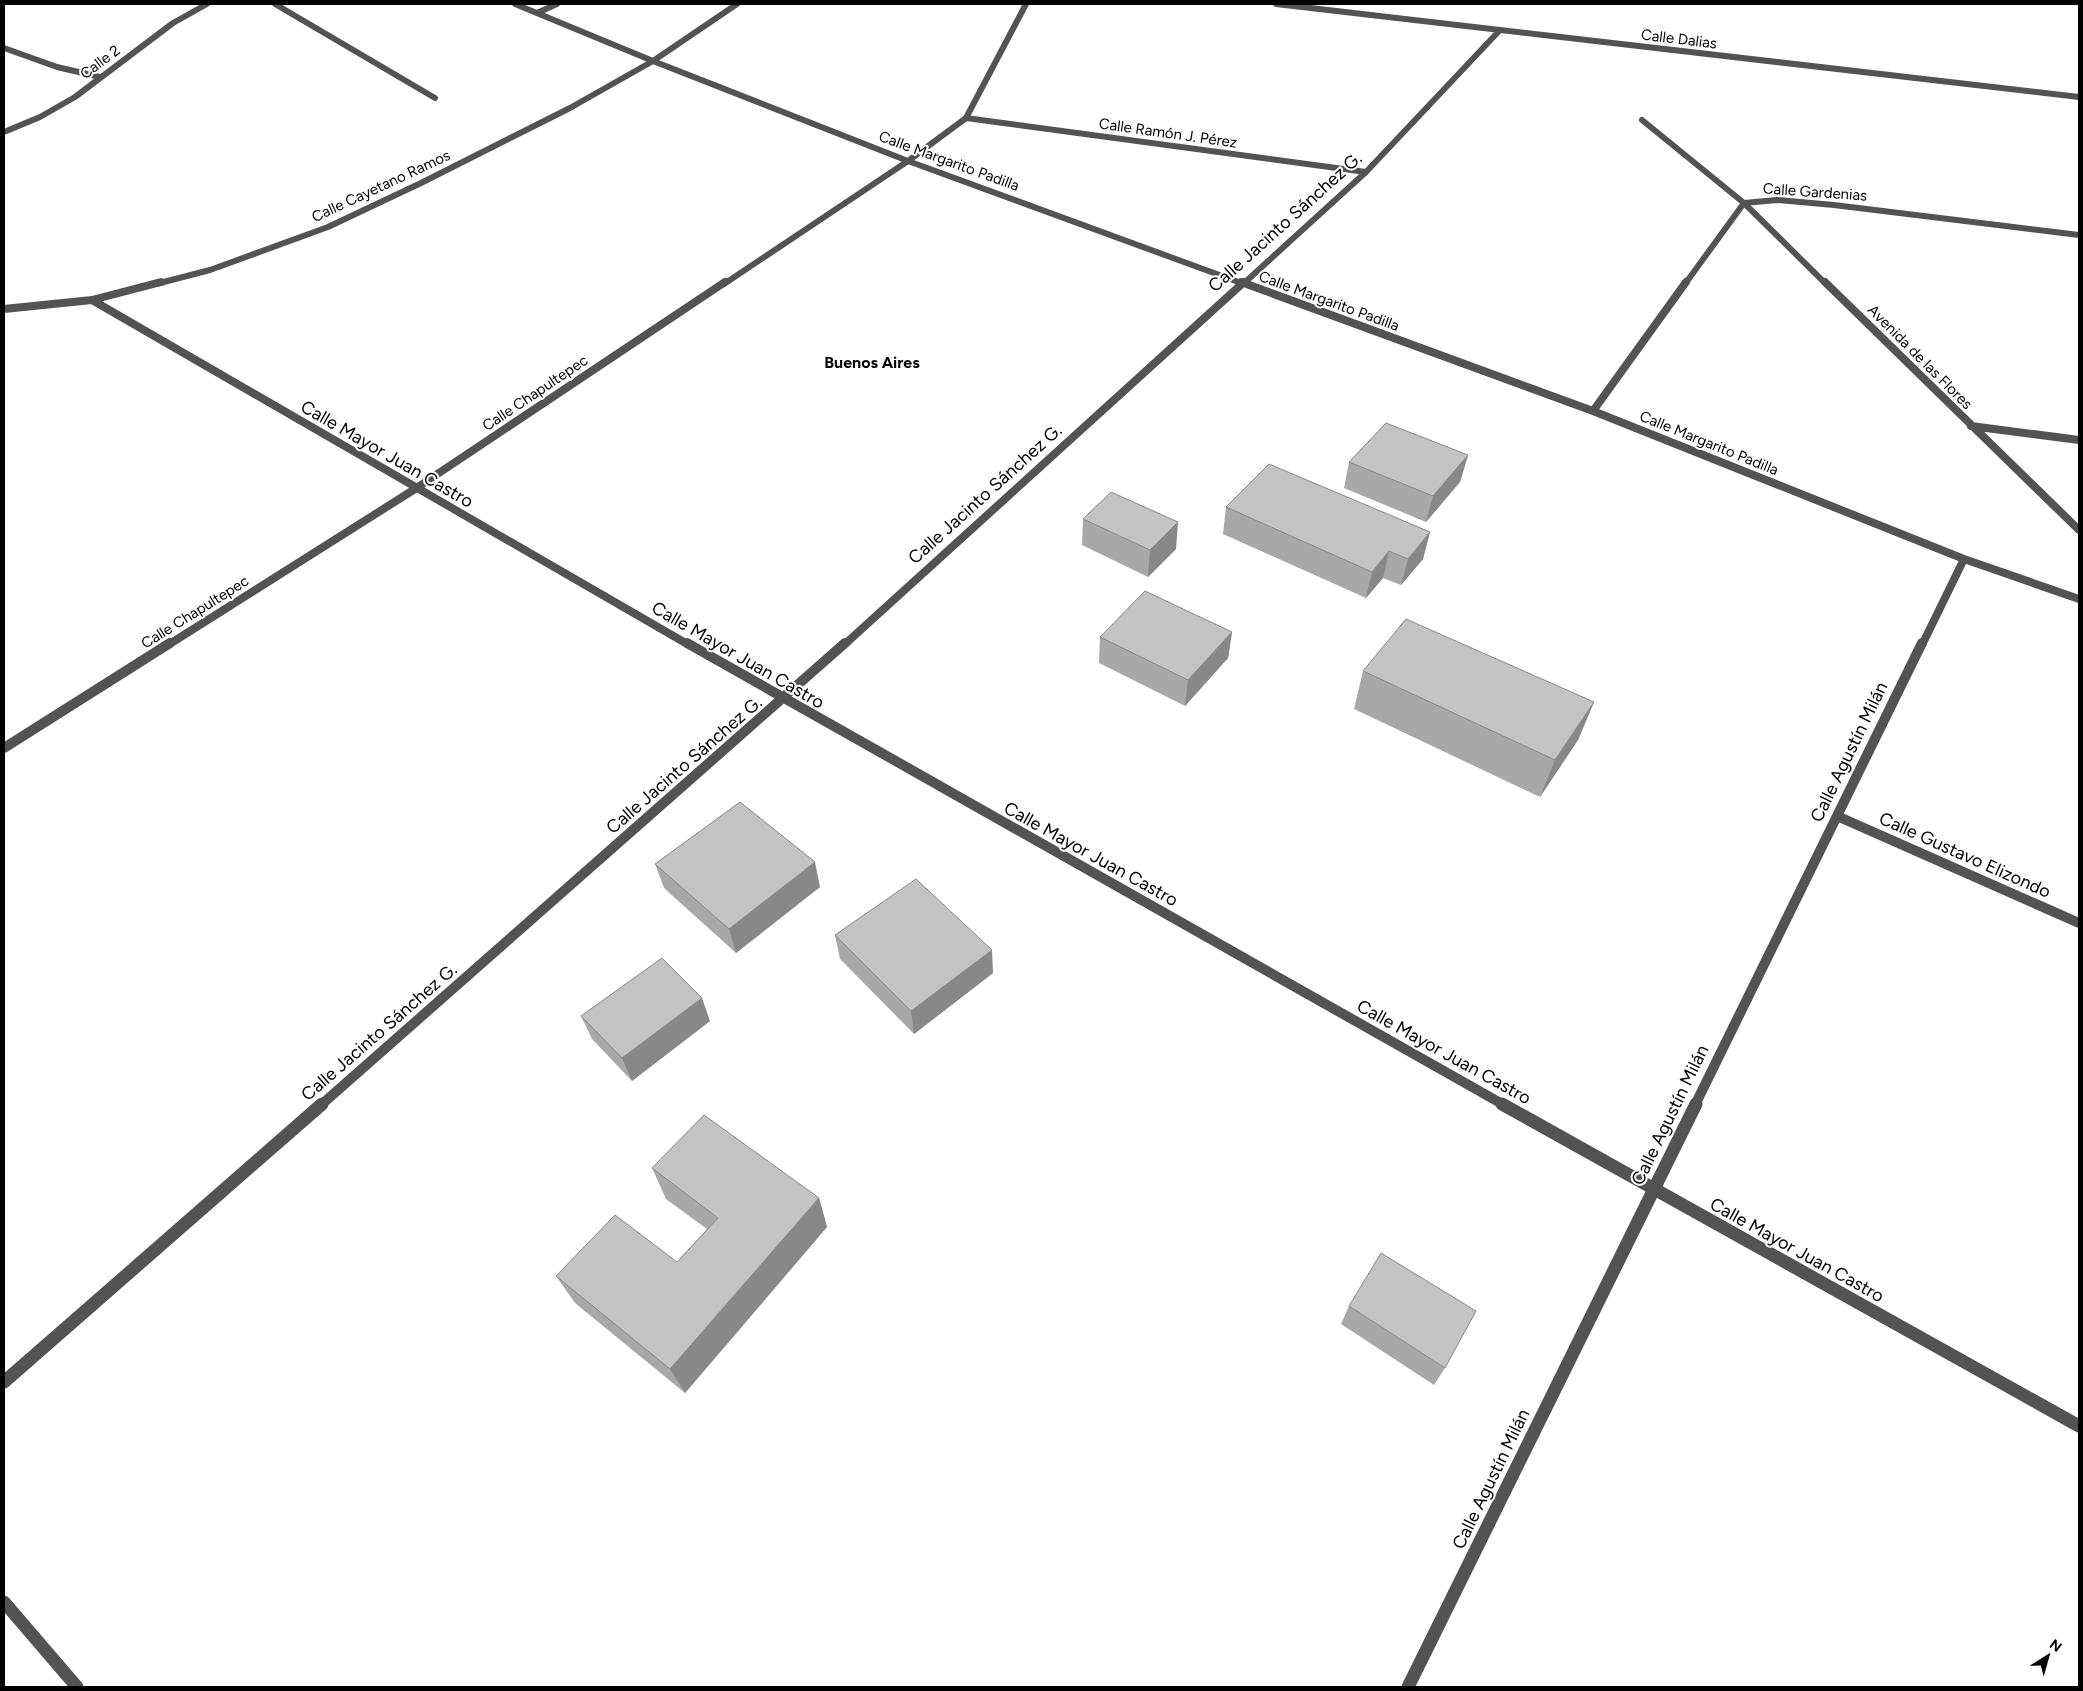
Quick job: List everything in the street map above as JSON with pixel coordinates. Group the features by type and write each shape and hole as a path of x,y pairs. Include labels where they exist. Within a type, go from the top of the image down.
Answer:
{"street":[{"name":"Calle 2","path":"4,132 40,117 75,97 173,23 207,4"},
{"path":"275,4 435,98"},
{"name":"Calle Margarito Padilla","path":"515,4 653,61 908,161 1593,412 1964,559 2079,599"},
{"path":"537,13 557,4"},
{"name":"Calle Cayetano Ramos","path":"4,308 92,300 210,270 328,227 421,183 570,108 653,61 737,4"},
{"name":"Calle Chapultepec","path":"4,748 415,490 908,161 966,118 1026,4"},
{"name":"Calle Dalias","path":"1276,4 2079,97"},
{"name":"Calle Jacinto Sánchez G.","path":"4,1382 783,700 1366,172 1500,30"},
{"path":"4,48 57,67 100,77"},
{"name":"Calle Ramón J. Pérez","path":"966,118 1366,172"},
{"name":"Avenida de las Flores","path":"1642,120 1744,203 2079,530"},
{"name":"Calle Gardenias","path":"1593,412 1744,203 1776,200 1834,204 2079,235"},
{"name":"Calle Mayor Juan Castro","path":"92,300 415,490 783,700 2079,1426"},
{"path":"1971,426 2079,440"},
{"name":"Calle Agustín Milán","path":"1408,1687 1964,559"},
{"name":"Calle Gustavo Elizondo","path":"1837,816 2079,924"},
{"path":"4,1602 77,1687"}],"building":[{"path":"1386,423 1468,455 1433,496 1349,462"},
{"path":"1269,464 1430,532 1408,559 1389,551 1372,572 1226,507"},
{"path":"1111,492 1178,522 1150,550 1083,519"},
{"path":"1145,591 1232,632 1188,680 1100,637"},
{"path":"1406,619 1594,702 1555,760 1363,671"},
{"path":"740,802 815,862 729,929 655,864"},
{"path":"916,879 992,950 911,1011 835,935"},
{"path":"662,958 702,998 622,1058 581,1016"},
{"path":"704,1115 819,1198 670,1369 556,1276 615,1215 677,1262 718,1218 652,1168"},
{"path":"1381,1253 1476,1311 1445,1368 1349,1306"}],"district":[{"name":"Buenos Aires","path":"872,362"}]}
